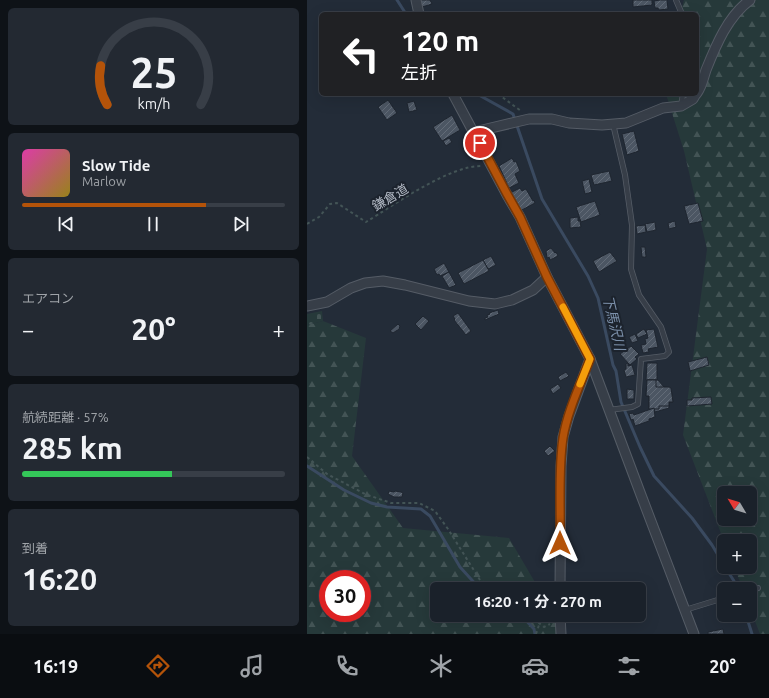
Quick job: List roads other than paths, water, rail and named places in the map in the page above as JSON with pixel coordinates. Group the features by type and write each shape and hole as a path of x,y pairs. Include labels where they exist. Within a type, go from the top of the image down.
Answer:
{"street":[{"path":"415,0 418,12"},
{"path":"699,91 726,26 750,0"},
{"path":"454,96 520,217 547,277 590,359 613,410 641,495 694,634"},
{"path":"474,132 525,120 552,120 569,123 602,125 626,123 663,108 681,106 695,96"},
{"path":"307,306 327,302 351,288 365,283 383,281 469,301 495,304 512,300 533,290 547,277"},
{"path":"560,582 561,466 563,437 590,359"},
{"path":"560,622 561,634"}],"lane":[{"path":"676,0 682,12"},
{"path":"681,106 683,96"},
{"path":"613,124 625,175 632,225 631,269 639,295 661,327 669,352 665,356 641,359 638,404 632,407 613,410"},
{"path":"685,610 717,600"}],"waterway":[{"name":"下馬沢川","path":"397,0 405,12"},
{"name":"下馬沢川","path":"481,96 513,114 542,199 588,276 598,298 613,365 616,371 621,402 640,447 654,476 692,518 717,553"},
{"path":"307,466 344,490 371,503 387,507 421,509 430,516 460,567 474,582"},
{"name":"下馬沢川","path":"730,574 734,582"},
{"path":"528,622 534,629 535,634"},
{"name":"下馬沢川","path":"748,622 752,634"}]}
